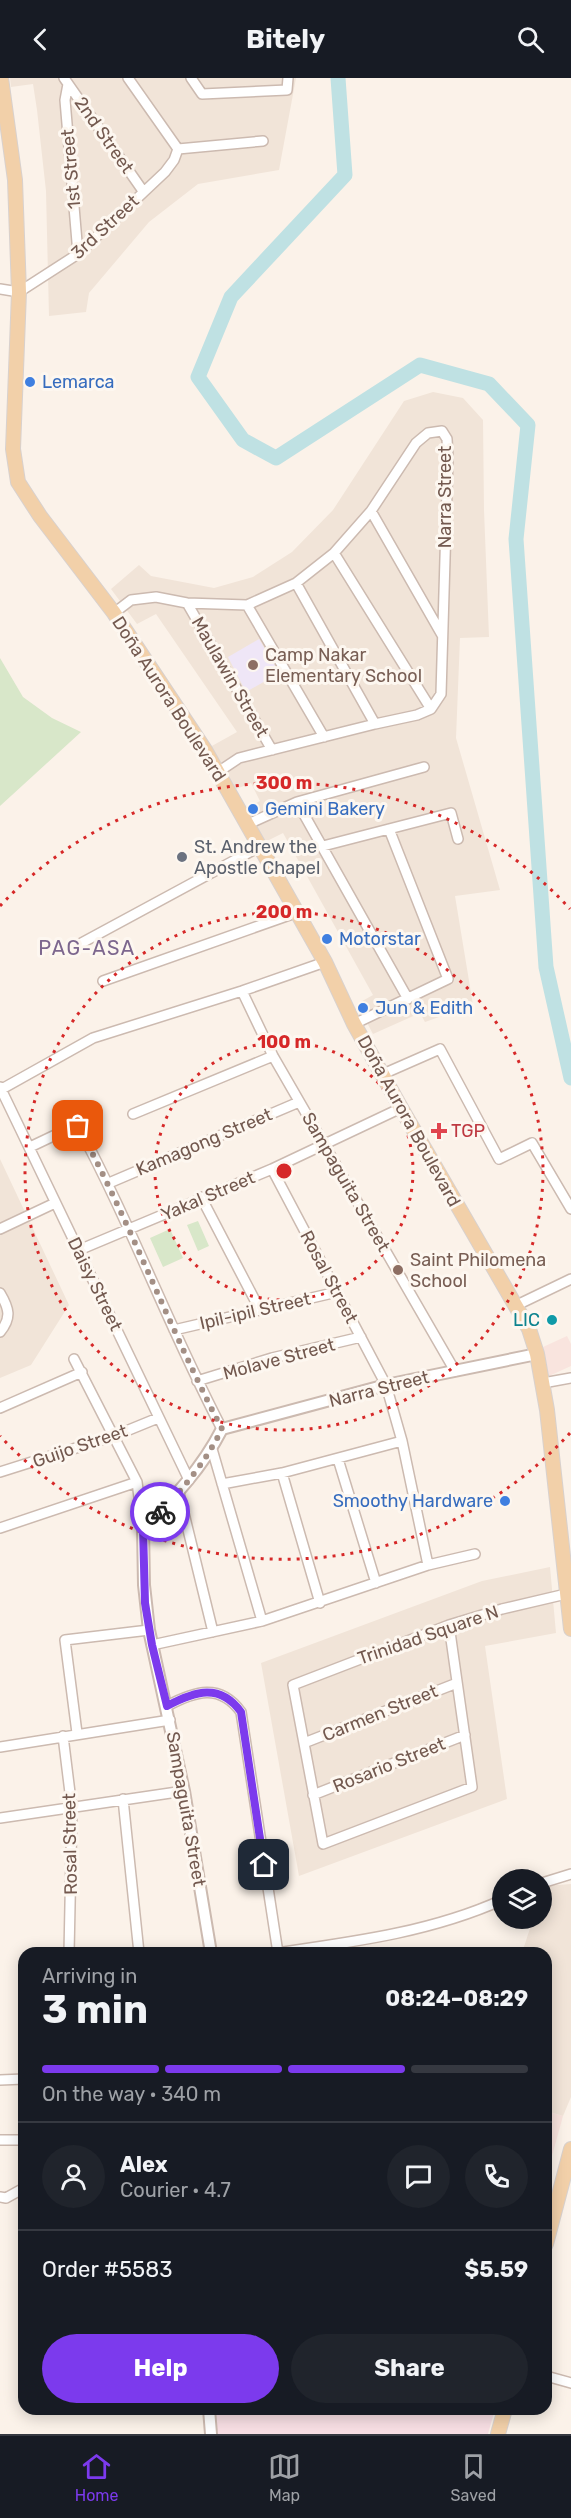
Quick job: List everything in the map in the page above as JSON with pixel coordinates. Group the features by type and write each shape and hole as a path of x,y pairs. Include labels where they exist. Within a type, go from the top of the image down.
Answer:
{"main road":[{"name":"Doña Aurora Boulevard","path":"1,78 15,180 19,292 13,449 18,482 40,516 114,613 218,772 325,962 354,1024 453,1201 517,1305 529,1329 543,1383 571,1629"},
{"path":"552,2222 571,2152"},
{"path":"498,2434 503,2415"}],"street":[{"path":"128,78 178,149 263,141"},
{"path":"191,78 202,94 287,90 288,78"},
{"name":"2nd Street","path":"66,81 143,190"},
{"name":"1st Street","path":"66,81 65,100 78,255"},
{"name":"3rd Street","path":"19,292 78,255 143,190 165,172 174,160 178,149"},
{"path":"0,289 19,292"},
{"name":"Narra Street","path":"114,613 131,600 156,597 187,603 247,605 296,584 334,553 371,511 416,443 428,433 442,431 447,439 448,457 441,694 431,709"},
{"path":"371,511 443,637"},
{"path":"218,772 239,758 417,715 431,709 334,553"},
{"path":"296,584 375,724"},
{"name":"Maulawin Street","path":"187,603 272,750"},
{"path":"247,605 324,737"},
{"path":"248,824 297,802 424,767"},
{"path":"297,802 408,999"},
{"path":"323,846 451,813 458,839"},
{"path":"354,1024 448,979 389,829"},
{"path":"76,946 261,846"},
{"path":"103,981 298,912"},
{"path":"1,1089 93,1038 325,962"},
{"name":"Sampaguita Street","path":"242,991 273,1056 455,1371"},
{"path":"382,1074 440,1049 499,1158 532,1143 571,1209"},
{"path":"133,1114 273,1056"},
{"name":"Daisy Street","path":"1,1089 189,1480"},
{"name":"Kamagong Street","path":"109,1183 299,1102"},
{"name":"Yakal Street","path":"79,1250 272,1169 401,1108"},
{"path":"30,1148 93,1117"},
{"path":"78,1126 109,1183 128,1231 197,1381 222,1429 212,1449 179,1493 143,1528"},
{"name":"Rosal Street","path":"272,1169 386,1385 402,1441 428,1565"},
{"path":"201,1197 260,1310"},
{"path":"0,1229 55,1203"},
{"path":"517,1305 571,1279"},
{"name":"Ipil-ipil Street","path":"174,1330 337,1292"},
{"path":"0,1293 9,1314 8,1322 0,1332"},
{"name":"Molave Street","path":"197,1381 272,1358 361,1337"},
{"name":"Narra Street","path":"222,1429 386,1385 537,1354"},
{"name":"Sampaguita Street","path":"74,1359 137,1482 143,1528 144,1585 149,1630 184,1791 210,1947"},
{"path":"0,1408 82,1372"},
{"path":"543,1383 571,1378"},
{"name":"Guijo Street","path":"0,1472 114,1436 159,1418"},
{"path":"222,1484 282,1473 402,1441"},
{"path":"212,1449 262,1621"},
{"path":"338,1459 376,1583"},
{"path":"282,1473 320,1603"},
{"path":"0,1528 137,1482"},
{"path":"179,1493 213,1632"},
{"path":"152,1645 262,1621 428,1565 475,1554"},
{"name":"Trinidad Square N","path":"304,1743 293,1685 449,1625 502,1609 566,1594"},
{"path":"304,1743 323,1844 471,1787 449,1625"},
{"path":"77,1733 65,1640 149,1630"},
{"name":"Carmen Street","path":"304,1743 457,1683"},
{"path":"167,1706 185,1696 219,1693 233,1701 241,1712 276,1947"},
{"path":"0,1747 170,1720"},
{"name":"Rosario Street","path":"313,1795 465,1735"},
{"name":"Rosal Street","path":"63,1736 72,1809 69,1947"},
{"path":"0,1818 184,1791"},
{"path":"123,1799 138,1947"},
{"path":"552,1880 571,1874"},
{"path":"342,1947 470,1914 492,1904"},
{"path":"0,2080 18,2079"},
{"path":"0,2140 18,2140"},
{"path":"0,2196 6,2198 18,2191"},
{"path":"552,2378 571,2383"},
{"path":"209,2415 211,2434"}],"shaded area":[{"path":"10,78 296,78 279,170 198,184 149,222 89,293 86,312 49,316 46,191 33,84 11,87"},
{"path":"433,392 463,398 483,420 489,637 460,638 456,738 500,890 455,896 473,1005 425,1022 420,1013 373,1034 357,1004 373,995 283,833 265,842 247,808 260,801 251,783 236,789 210,747 237,732 156,614 137,624 111,589 139,565 151,576 214,588 253,577 292,552 333,510 404,401"},
{"name":"Camp Nakar Elementary School","path":"259,639 279,673 246,692 228,657"},
{"path":"0,1159 69,1305 31,1365 0,1378"},
{"path":"567,1336 571,1344 571,1366 549,1376 543,1347"},
{"path":"550,1567 556,1633 485,1646 507,1799 299,1876 261,1663 482,1581"},
{"path":"571,1884 571,2097 563,2116 552,2113 552,1947 524,1947 530,1929 552,1929 552,1885"},
{"path":"552,2113 563,2116 552,2156"},
{"path":"211,2415 493,2415 488,2434 213,2434"}],"green space":[{"path":"0,658 23,697 52,718 81,732 0,806"},
{"path":"198,1221 209,1246 198,1251 187,1225"},
{"path":"170,1229 183,1258 163,1267 150,1238"}],"waterway":[{"path":"338,78 345,175 231,297 198,377 243,440 276,458 420,365 489,384 528,425 516,539 546,967 571,1078"}],"way so far":[{"path":"78,1126 109,1183 128,1231 197,1381 222,1429 212,1449 189,1480 160,1512"}],"place":[{"name":"Lemarca","path":"30,382"},
{"name":"Camp Nakar Elementary School","path":"253,665"},
{"name":"Gemini Bakery","path":"253,809"},
{"name":"St. Andrew the Apostle Chapel","path":"182,857"},
{"name":"Motorstar","path":"327,939"},
{"name":"Jun & Edith","path":"363,1008"},
{"name":"TGP","path":"439,1131"},
{"name":"Saint Philomena School","path":"398,1270"},
{"name":"LIC","path":"552,1320"},
{"name":"Smoothy Hardware","path":"505,1501"}],"district":[{"name":"PAG-ASA","path":"87,948"}],"route":[{"path":"160,1512 143,1528 144,1585 152,1645 167,1706 185,1696 219,1693 233,1701 241,1712 264,1865"}]}
